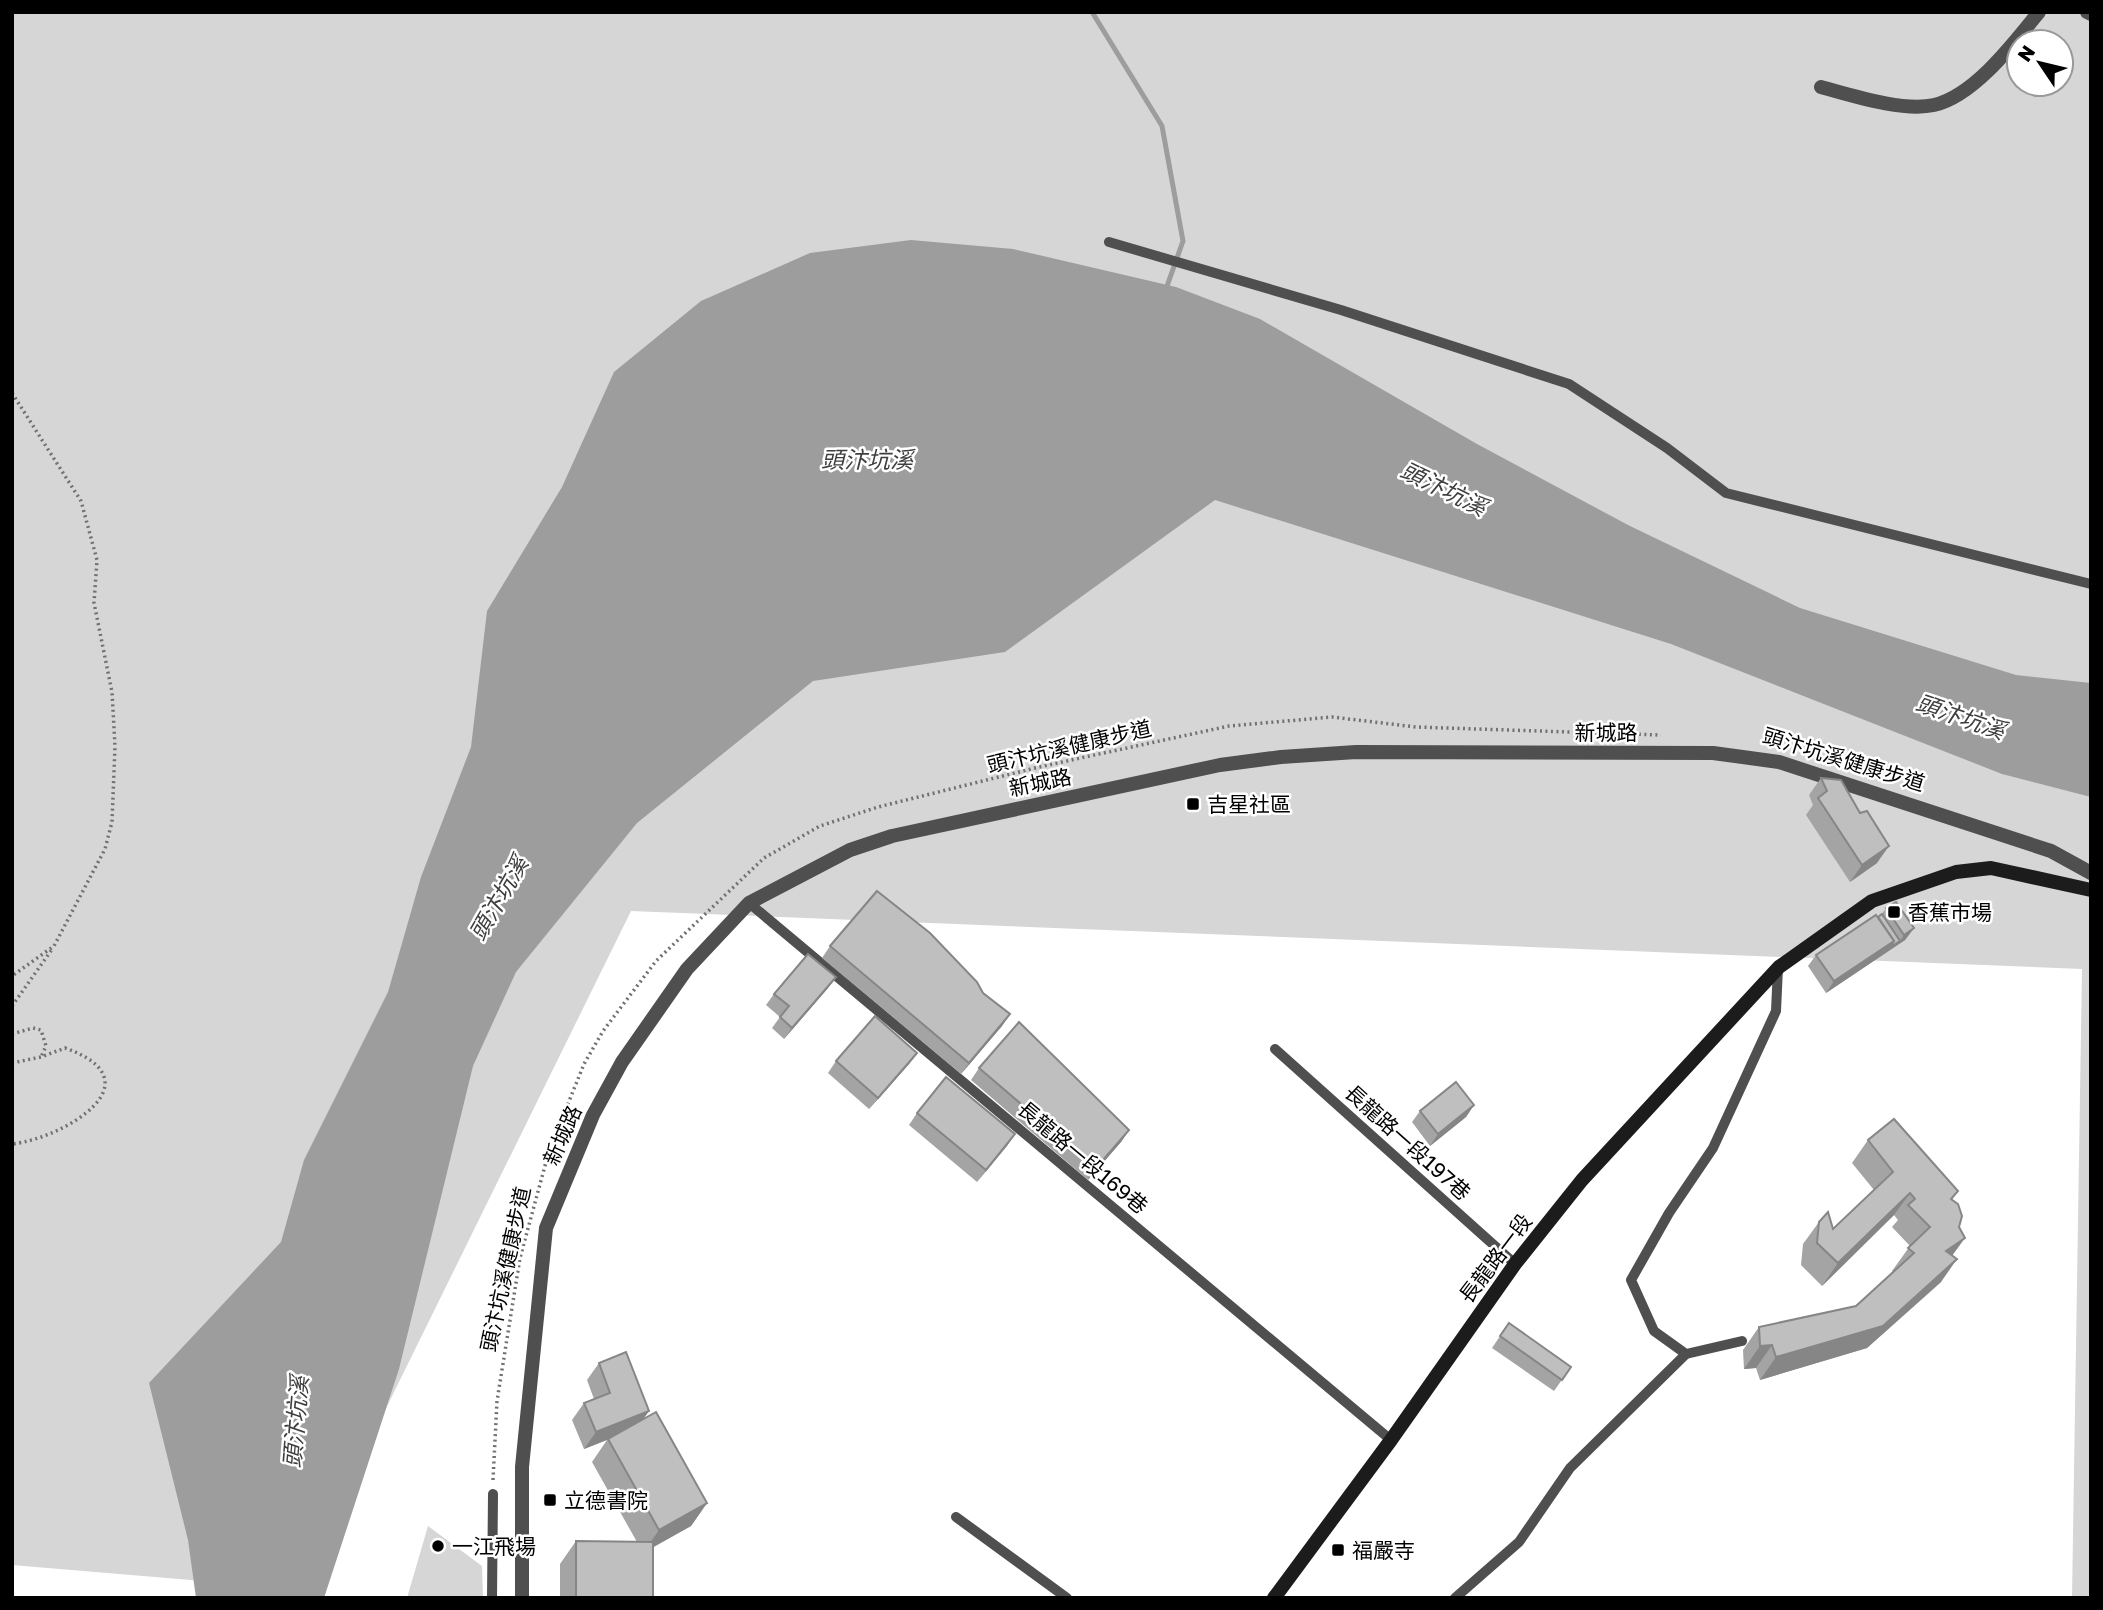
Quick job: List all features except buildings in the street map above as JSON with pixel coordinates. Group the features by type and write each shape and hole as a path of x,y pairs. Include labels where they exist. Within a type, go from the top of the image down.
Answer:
{"main road":[{"name":"長龍路一段","path":"1274,1598 1391,1440 1515,1264 1582,1180 1779,967 1872,901 1956,872 1991,867 2091,890"}],"street":[{"path":"1821,86 1878,102 1933,105 1951,97 1992,67 2039,12"},
{"name":"新城路","path":"522,1598 522,1467 546,1228 593,1115 622,1062 687,969 749,903 850,850 892,836 1220,765 1356,752 1713,753 1779,762 2051,851 2091,873"}],"lane":[{"path":"1109,242 1341,310 1569,384 1667,448 1726,493 2091,584"},
{"name":"長龍路一段169巷","path":"749,903 1391,1440"},
{"path":"1686,1354 1654,1331 1631,1280 1669,1213 1713,1148 1776,1011 1779,967"},
{"name":"長龍路一段197巷","path":"1275,1049 1515,1264"},
{"path":"1455,1598 1519,1542 1570,1468 1686,1354 1741,1341"},
{"path":"492,1598 493,1494"},
{"path":"956,1517 1067,1598"}],"path":[{"path":"12,393 81,501 97,560 94,603 112,692 115,746 112,822 105,849 54,946 12,1006"},
{"name":"頭汴坑溪健康步道","path":"493,1494 496,1401 520,1258 549,1151 584,1064 603,1031 656,961 764,858 820,826 878,807 1039,767 1229,726 1332,717 1416,727 1673,736"},
{"path":"12,976 54,946"},
{"path":"12,1034 33,1028 41,1030 46,1045 41,1057"},
{"path":"12,1063 41,1057 65,1048 103,1070 106,1079 104,1094 65,1129 35,1141 12,1144"}],"shaded area":[{"path":"12,12 2091,12 2091,1598 2072,1598 2082,969 631,911 297,1589 12,1565"},
{"name":"一江飛場","path":"428,1526 482,1566 483,1598 407,1598"}],"water":[{"name":"頭汴坑溪","path":"911,240 1013,249 1176,287 1260,319 1477,444 1628,525 1800,608 2016,675 2091,683 2091,797 2002,774 1671,644 1215,500 1005,652 813,681 637,823 516,972 473,1066 399,1369 324,1598 196,1598 188,1540 149,1383 281,1242 304,1160 388,992 421,877 471,747 487,611 562,487 614,372 701,301 810,253"}],"waterway":[{"path":"1092,12 1162,126 1183,241 1166,289"}],"place":[{"name":"吉星社區","path":"1193,804"},
{"name":"香蕉市場","path":"1894,912"},
{"name":"立德書院","path":"550,1500"},
{"name":"一江飛場","path":"438,1546"},
{"name":"福嚴寺","path":"1338,1550"}]}
